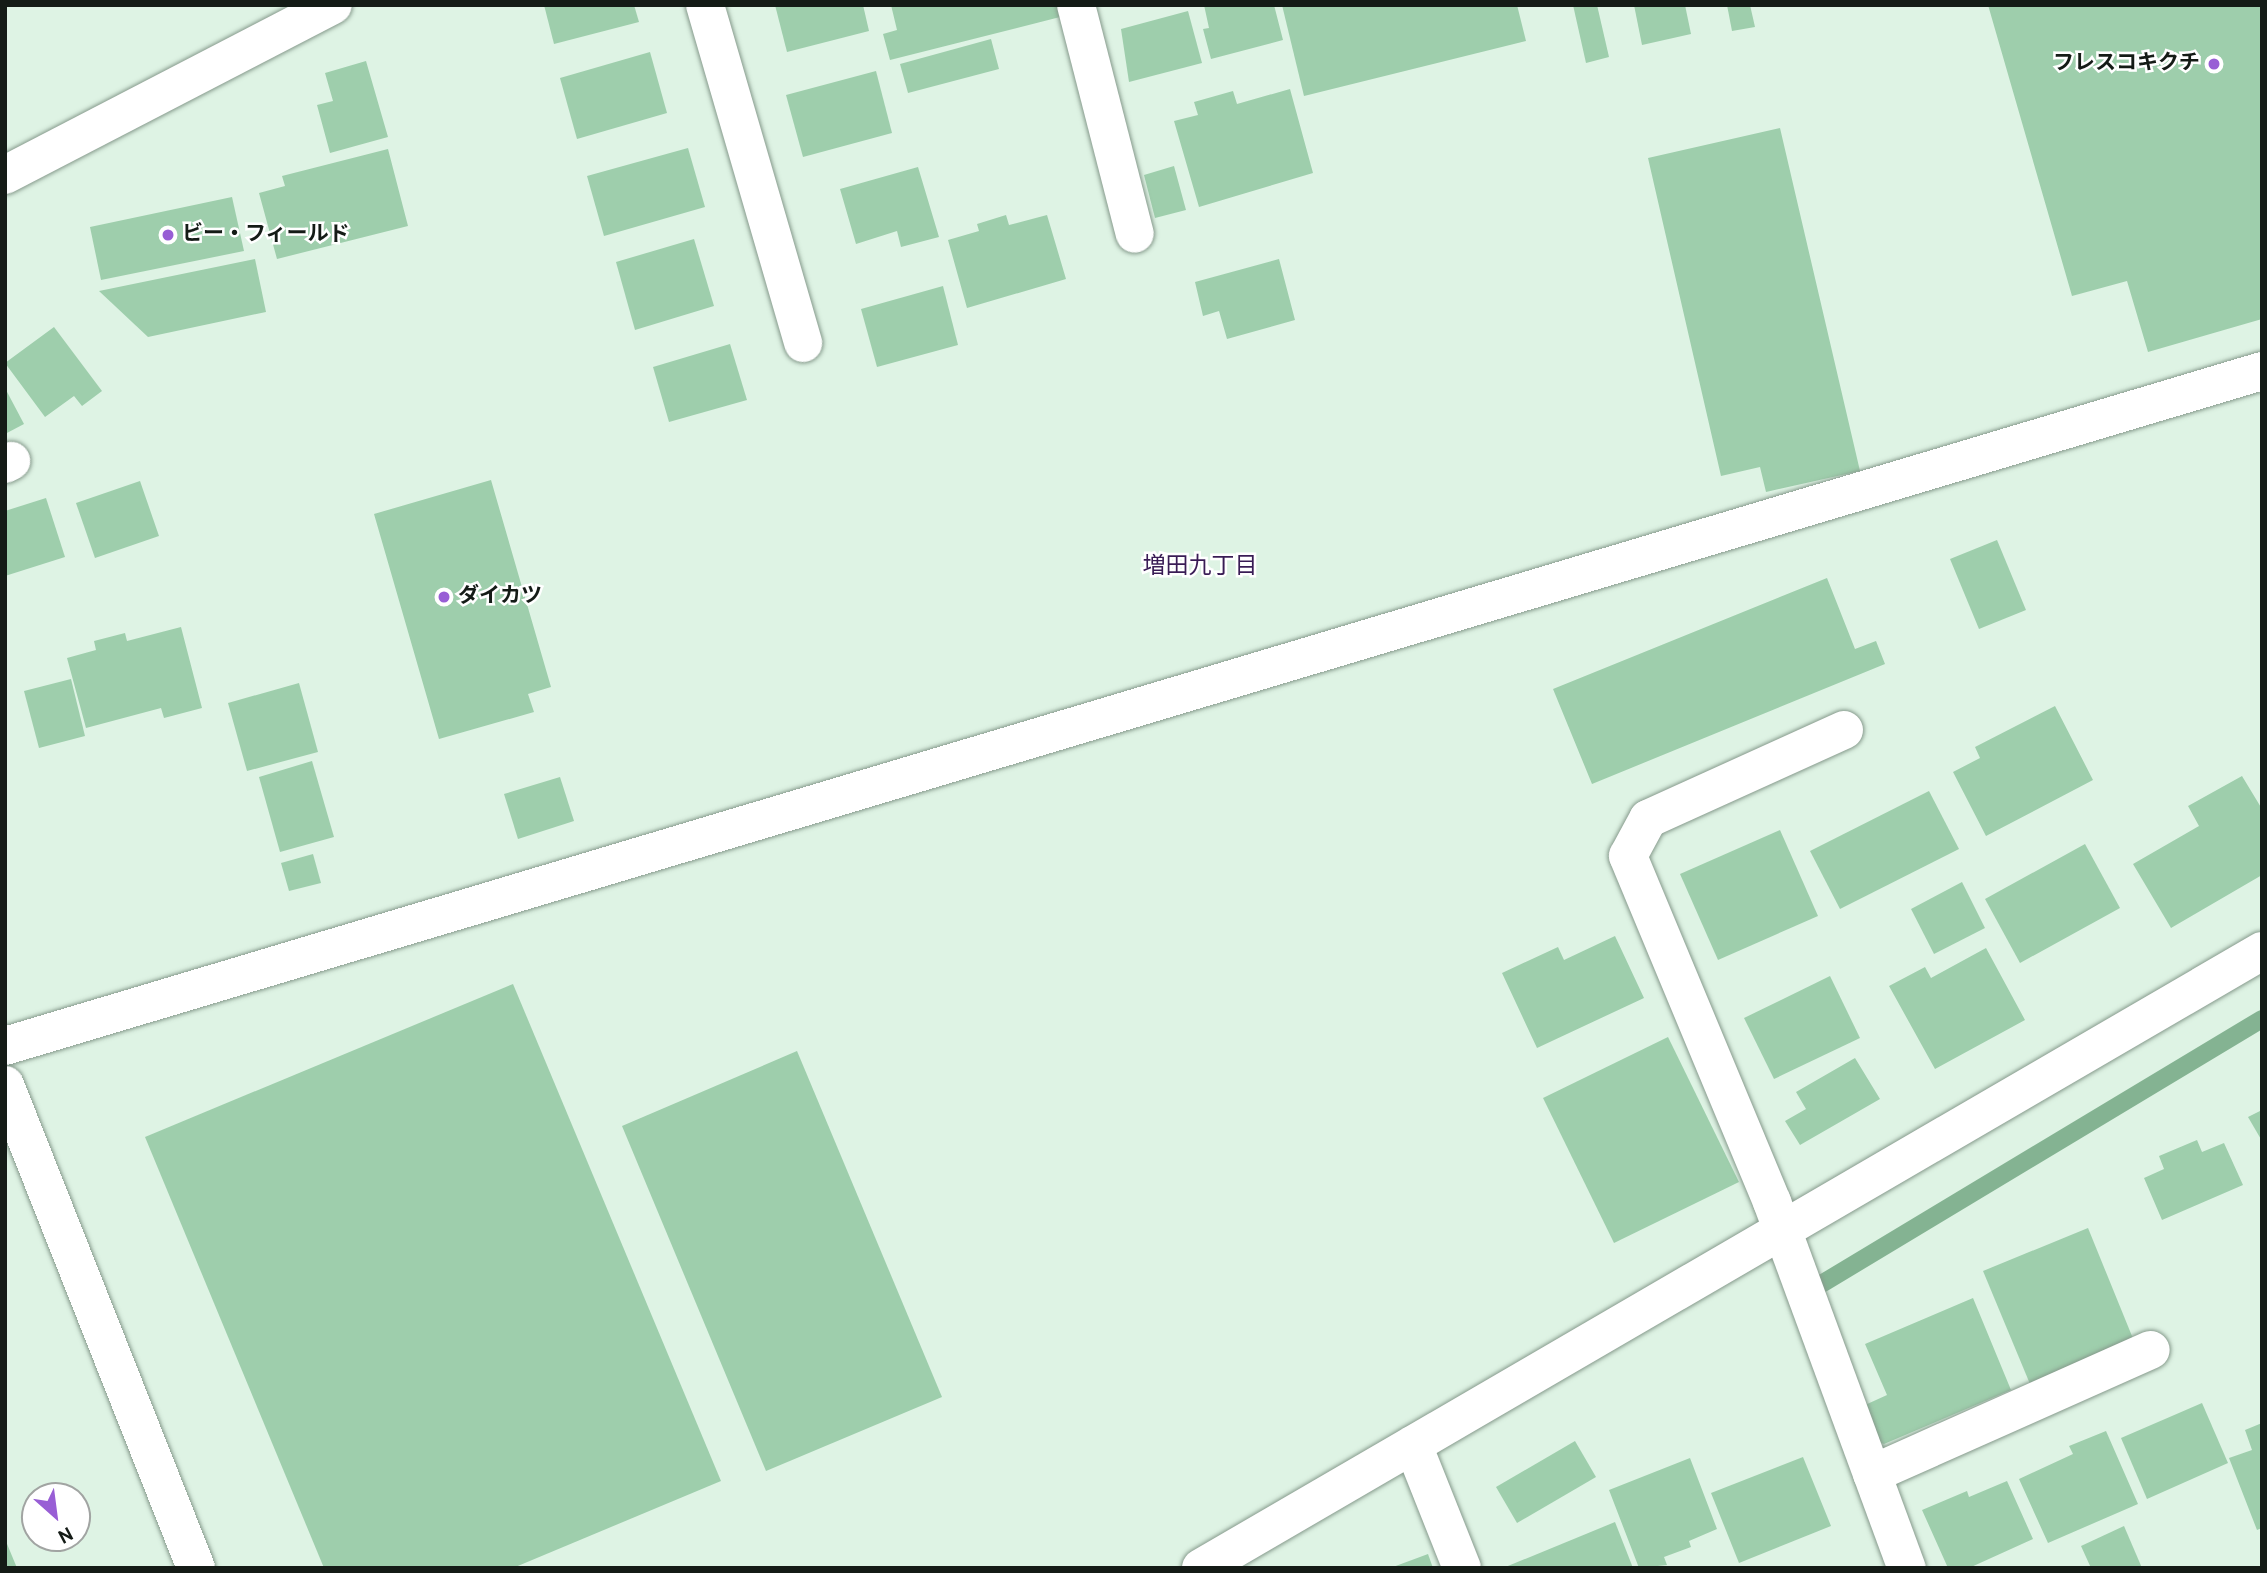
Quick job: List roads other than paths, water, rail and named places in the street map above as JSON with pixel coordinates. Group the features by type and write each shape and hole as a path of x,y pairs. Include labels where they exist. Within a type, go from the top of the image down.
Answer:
{"street":[{"path":"5,175 333,5"},
{"path":"705,5 803,344"},
{"path":"1076,5 1135,234"},
{"path":"5,1046 2262,371"},
{"path":"1844,730 1648,819 1628,856 1783,1230 1907,1568"},
{"path":"1201,1568 2262,951"},
{"path":"5,1086 196,1568"},
{"path":"1872,1474 2151,1350"},
{"path":"1413,1445 1462,1568"}],"waterway":[{"path":"1823,1283 2262,1019"}],"place":[{"name":"フレスコキクチ","path":"2214,64"},
{"name":"ビー・フィールド","path":"168,235"},
{"name":"ダイカツ","path":"444,597"}],"district":[{"name":"増田九丁目","path":"1200,568"}]}
